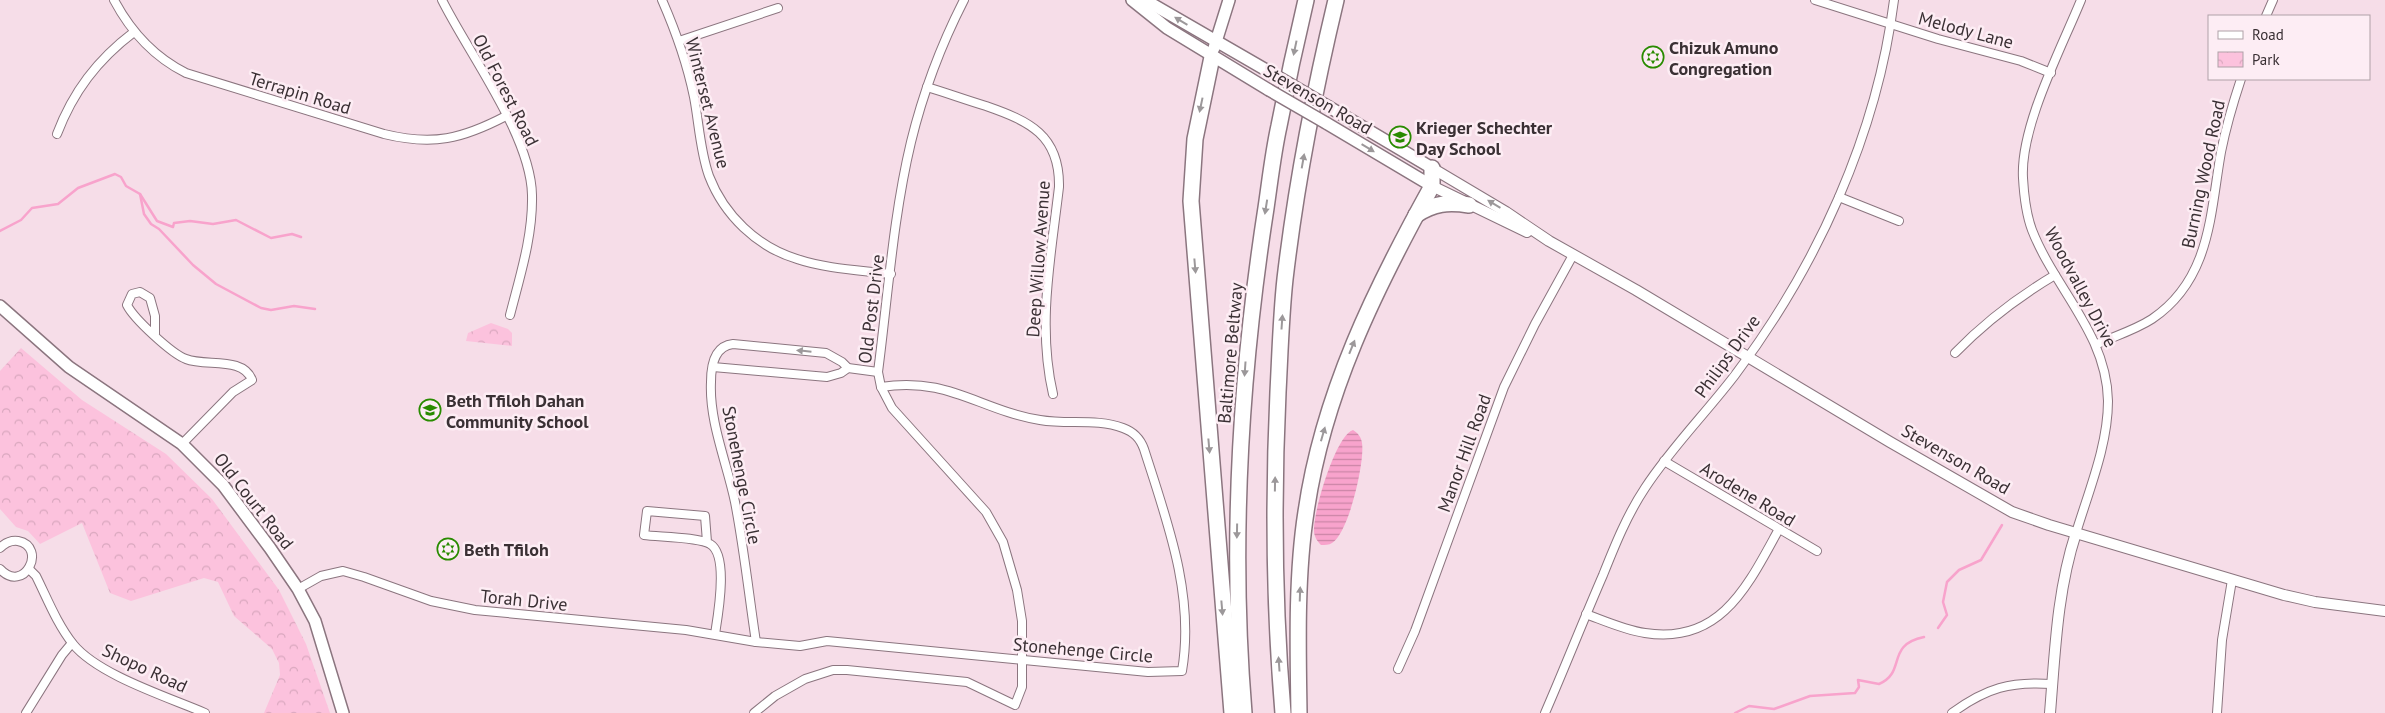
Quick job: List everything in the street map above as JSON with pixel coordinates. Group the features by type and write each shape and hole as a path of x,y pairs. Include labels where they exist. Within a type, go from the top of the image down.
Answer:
{"highway":[{"name":"Baltimore Beltway","path":"1244,713 1237,570 1238,490 1246,359 1255,278 1278,127 1306,0"},
{"path":"1283,713 1275,568 1275,492 1278,388 1285,280 1306,138 1336,0"},
{"path":"1212,57 1195,140 1191,201 1232,713"},
{"path":"1299,713 1302,542 1313,471 1336,393 1358,331 1379,283 1432,186 1432,168"},
{"path":"1415,216 1435,205 1450,203 1469,205"}],"main road":[{"name":"Stevenson Road","path":"1132,0 1167,28 1212,57 1432,186"},
{"name":"Stevenson Road","path":"1145,0 1432,168"},
{"path":"1212,57 1229,0"},
{"name":"Old Court Road","path":"0,306 69,367 182,444 223,485 251,520 298,589 315,620 343,713"}],"street":[{"name":"Terrapin Road","path":"114,0 134,32 162,59 186,73 400,138 432,141 450,139 469,134 506,116"},
{"name":"Old Forest Road","path":"442,0 506,116 524,156 532,193 530,226 510,315"},
{"name":"Winterset Avenue","path":"662,0 679,41 694,98 709,175 722,201 740,224 764,244 795,259 814,264 891,274"},
{"name":"Old Post Drive","path":"754,713 775,696 805,679 833,670 967,682 1015,705 1022,687 1022,621 1017,590 1008,558 996,527 980,506 892,408 881,388 878,372 904,178 915,126 927,86 945,40 964,0"},
{"name":"Melody Lane","path":"1815,0 1938,39 2015,59 2051,73"},
{"name":"Philips Drive","path":"1546,713 1625,523 1645,488 1664,461 1748,358 1806,264 1839,197 1872,106 1891,24 1894,0"},
{"name":"Woodvalley Drive","path":"2050,713 2061,596 2069,554 2101,447 2107,416 2107,388 2096,344 2055,274 2032,229 2024,200 2023,178 2025,143 2081,0"},
{"path":"2266,15 2273,0"},
{"path":"679,41 778,8"},
{"path":"57,134 71,102 86,78 118,44 134,32"},
{"name":"Burning Wood Road","path":"2096,344 2152,318 2180,292 2191,277 2210,229 2221,152 2241,80"},
{"name":"Deep Willow Avenue","path":"927,86 1019,118 1039,132 1053,152 1059,174 1059,186 1047,286 1045,329 1047,362 1053,394"},
{"name":"Stevenson Road","path":"1432,168 1506,212 1549,241 2012,512 2232,580 2315,602 2385,611"},
{"name":"Stevenson Road","path":"1432,186 1549,241"},
{"path":"1839,197 1899,221"},
{"name":"Manor Hill Road","path":"1398,669 1415,631 1504,387 1573,255"},
{"path":"1955,353 1979,328 1999,312 2055,274"},
{"path":"155,334 155,316 150,298 144,293 132,294 127,305 130,311 155,334 182,357 197,362 241,367 250,373 252,380 233,392 182,444"},
{"name":"Stonehenge Circle","path":"878,372 848,368 842,362 826,353 734,344 727,344 718,352 710,383 712,400 717,431 735,502 756,642 800,646 826,641 1148,672 1182,671 1185,642 1180,568 1166,516 1140,440 1134,433 1112,425 1040,420 1013,414 960,394 935,387 909,384 881,388"},
{"name":"Stonehenge Circle","path":"713,367 827,377 841,374 848,368"},
{"name":"Arodene Road","path":"1664,461 1817,551"},
{"path":"707,542 705,516 647,511 644,535 707,542 717,552 721,590 715,634"},
{"path":"1586,614 1644,633 1676,634 1700,627 1727,611 1735,603 1750,582 1779,529"},
{"name":"Shopo Road","path":"0,548 11,541 24,544 32,556 29,569 36,576 72,643 99,666 205,713"},
{"path":"0,569 6,575 14,577 21,575 29,569"},
{"name":"Torah Drive","path":"298,589 321,576 342,571 454,607 715,634 756,642"},
{"path":"2217,713 2222,640 2232,580"},
{"path":"26,713 62,654 72,643"},
{"path":"1952,713 1972,699 2003,686 2025,683 2052,684"}],"green space":[{"path":"491,323 508,329 512,333 512,346 466,341 468,333"},
{"path":"21,348 82,400 166,454 212,499 279,590 306,644 330,713 264,713 280,675 279,663 272,649 234,616 218,582 204,578 131,601 110,593 82,523 40,544 28,531 16,527 0,509 0,371"}],"shaded area":[{"path":"1353,430 1358,434 1362,443 1361,465 1355,496 1350,512 1338,537 1331,544 1321,545 1314,531 1321,493 1332,460 1339,446 1346,435"}],"waterway":[{"path":"0,231 21,220 32,208 58,204 78,188 115,174 121,177 126,186 140,194 144,214 151,224 159,229 193,265 216,284 261,308 271,310 294,306 315,309"},
{"path":"140,194 157,221 173,227 174,223 190,221 213,224 236,220 271,238 292,234 301,237"},
{"path":"1938,628 1947,615 1943,602 1947,582 1959,570 1981,560 2002,525"},
{"path":"1735,713 1749,706 1774,709 1810,696 1855,693 1859,687 1858,680 1879,684 1892,673 1904,646 1924,637"}],"place":[{"name":"Chizuk Amuno Congregation","path":"1653,57"},
{"name":"Krieger Schechter Day School","path":"1400,137"},
{"name":"Beth Tfiloh Dahan Community School","path":"430,410"},
{"name":"Beth Tfiloh","path":"448,549"}]}
